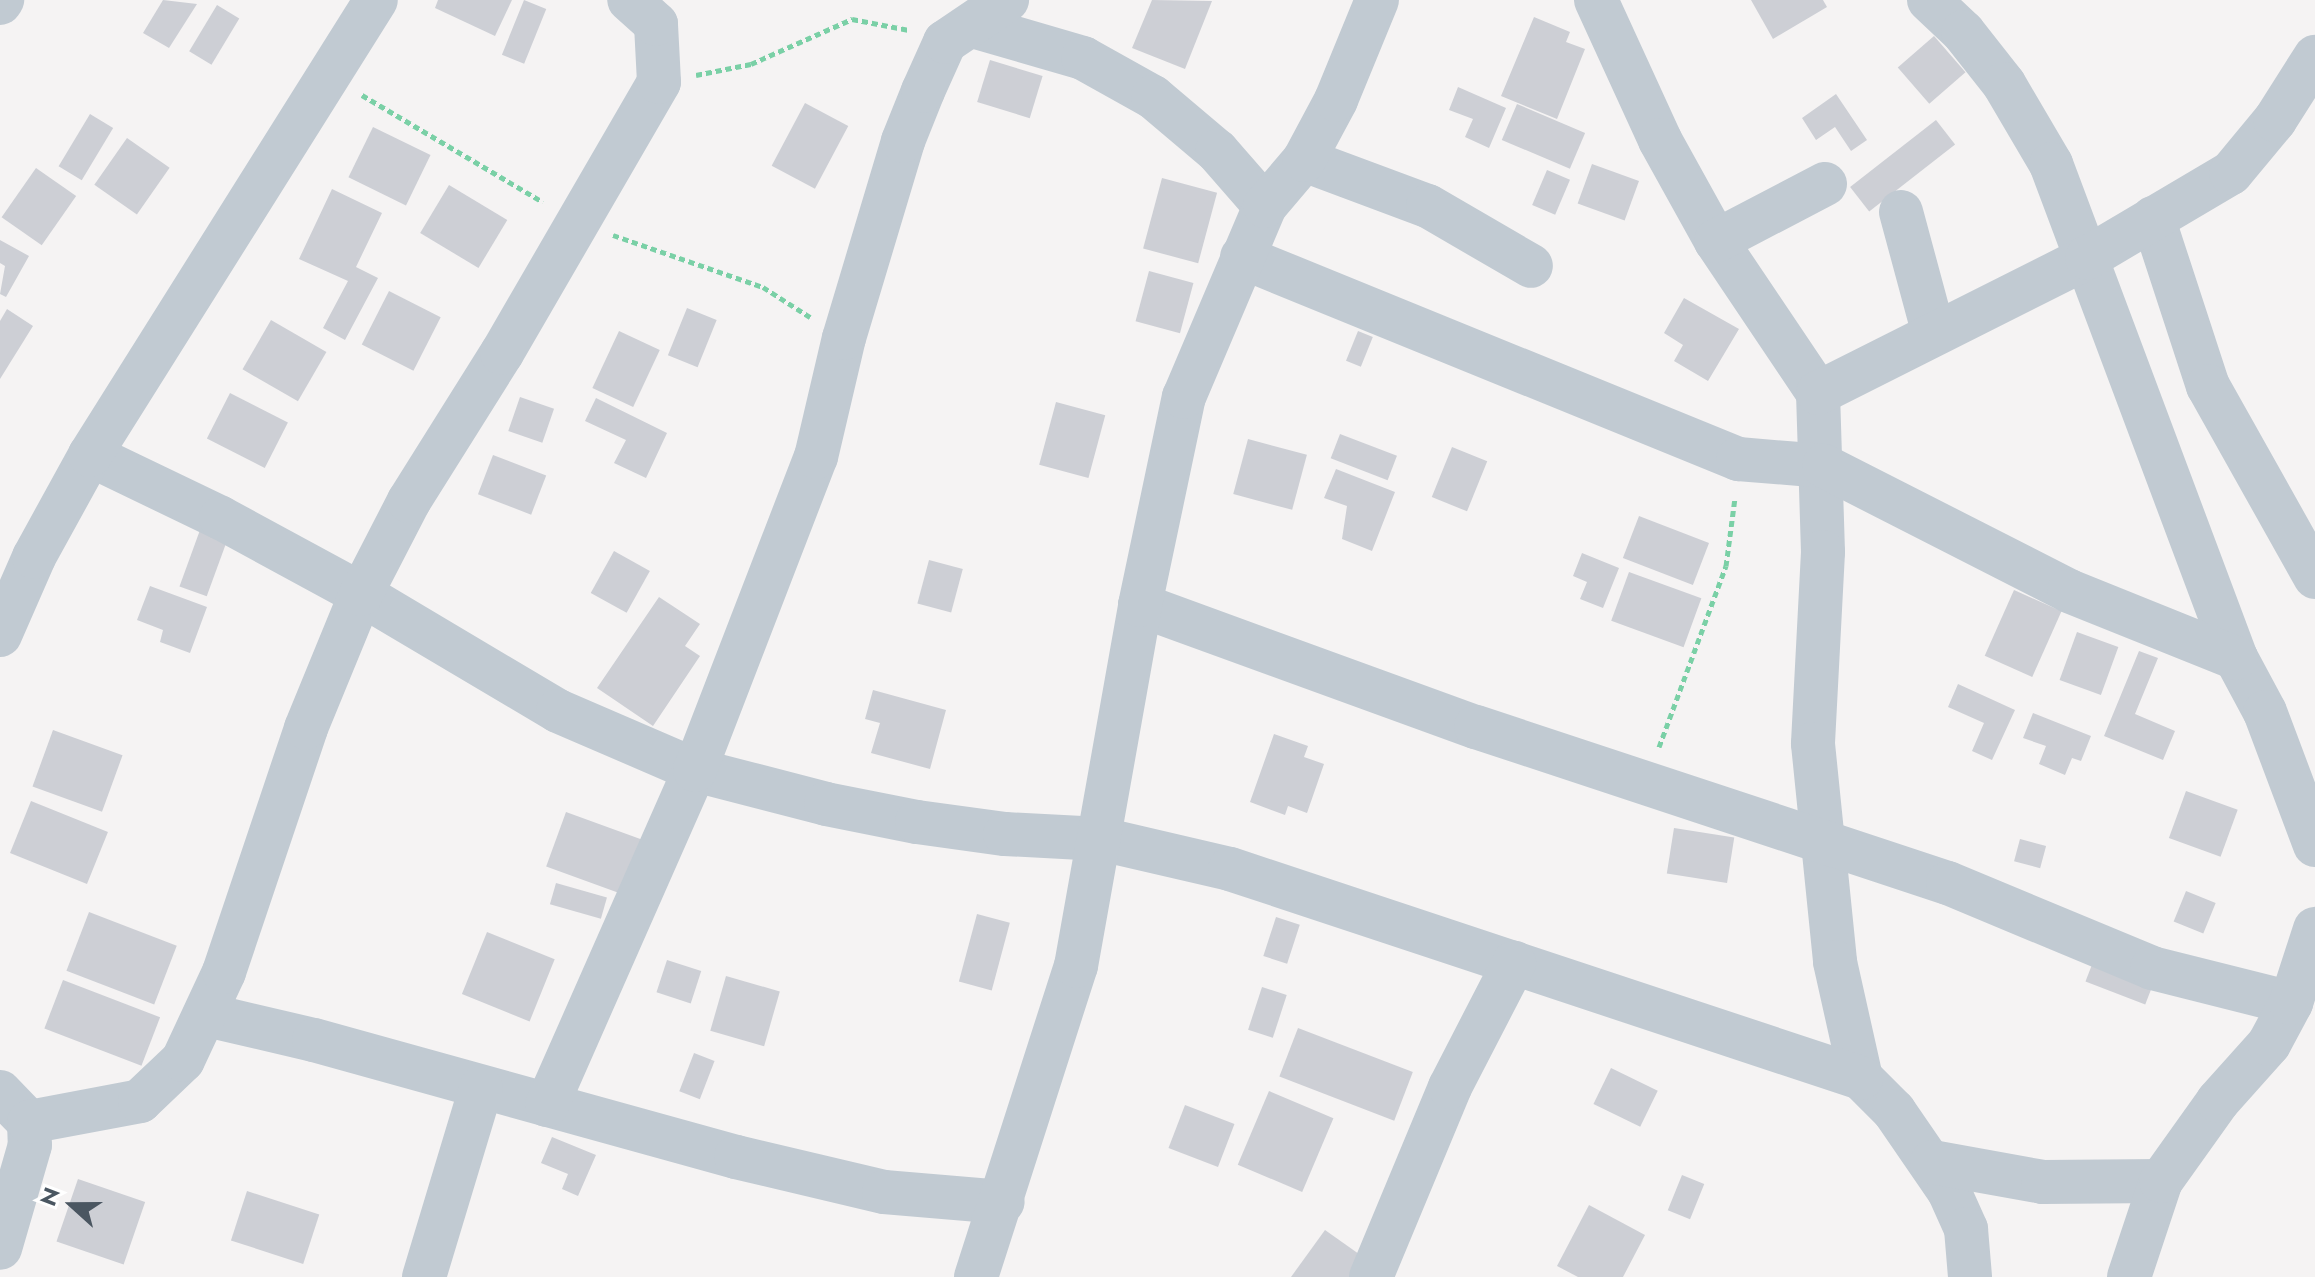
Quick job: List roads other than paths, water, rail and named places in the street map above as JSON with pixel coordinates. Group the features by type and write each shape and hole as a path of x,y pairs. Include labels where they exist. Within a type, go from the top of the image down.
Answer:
{"street":[{"path":"0,635 34,557 90,455 376,0"},
{"path":"0,1248 30,1145 14,1107 140,1101 183,1060 207,1015 306,728 361,594 409,501 579,223 659,82 656,24 629,0"},
{"path":"547,1105 695,770 816,457 844,338 903,141 959,34 1007,0"},
{"path":"976,1277 1003,1202 1076,966 1101,839 1140,605 1184,397 1265,206 1304,160 1336,100 1377,0"},
{"path":"1596,0 1660,140 1716,241 1818,393 1824,466 1813,744 1819,844 1835,962 1861,1078 1932,1162 1966,1229 1970,1277"},
{"path":"1929,0 1963,32 2004,84 2051,164 2236,658 2265,712 2315,845"},
{"path":"959,34 1083,58 1153,97 1217,151 1265,206"},
{"path":"1818,393 2087,258 2231,173 2275,120 2315,57"},
{"path":"1304,160 1428,206 1531,266"},
{"path":"1716,241 1825,184"},
{"path":"1901,212 1934,334"},
{"path":"2153,218 2208,386 2315,577"},
{"path":"1242,257 1738,459 1824,466 2032,574 2236,658"},
{"path":"90,455 221,518 361,594 558,711 695,770 826,804 917,822 1005,834 1101,839 1230,869 1861,1078"},
{"path":"1140,605 1819,844 1963,888 2152,968 2291,1003"},
{"path":"2129,1277 2161,1181 2218,1101 2269,1044 2291,1003 2315,929"},
{"path":"1371,1277 1439,1112 1514,963"},
{"path":"207,1015 884,1192 1003,1202"},
{"path":"424,1277 481,1088"},
{"path":"1932,1162 2043,1182 2161,1181"}]}
